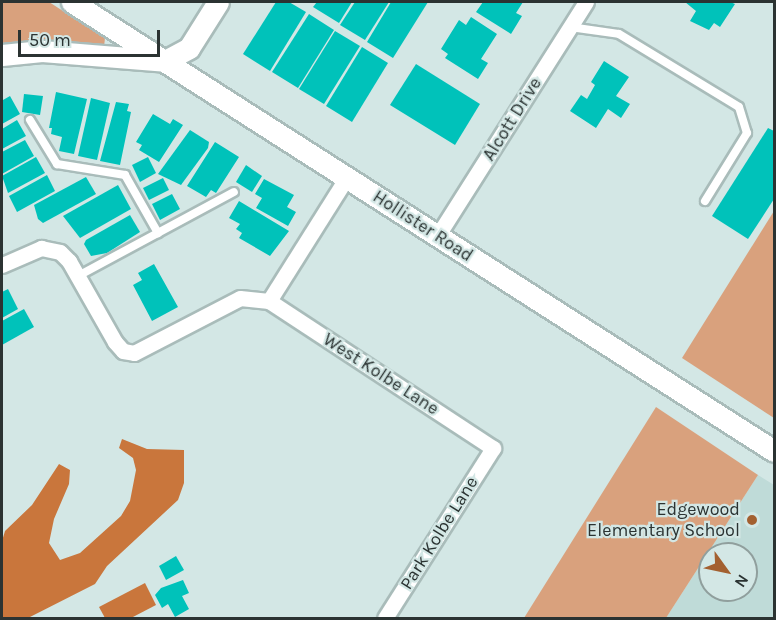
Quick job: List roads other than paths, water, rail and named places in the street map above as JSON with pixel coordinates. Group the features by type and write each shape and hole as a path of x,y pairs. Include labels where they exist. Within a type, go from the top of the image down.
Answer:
{"street":[{"name":"Hollister Road","path":"72,2 774,450"},
{"path":"2,55 42,51 165,61 189,48 218,2"},
{"name":"Alcott Drive","path":"438,235 586,2"},
{"path":"2,265 40,248 53,248 69,261 115,342 123,351 134,353 240,298 269,301 347,177"},
{"name":"West Kolbe Lane","path":"269,301 493,448"},
{"name":"Park Kolbe Lane","path":"384,618 493,448"}],"lane":[{"path":"570,27 619,34 739,107 747,133 705,201"},
{"path":"30,120 57,164 125,175 158,233"},
{"path":"78,276 234,192"}],"place":[{"name":"Edgewood Elementary School","path":"752,520"}]}
